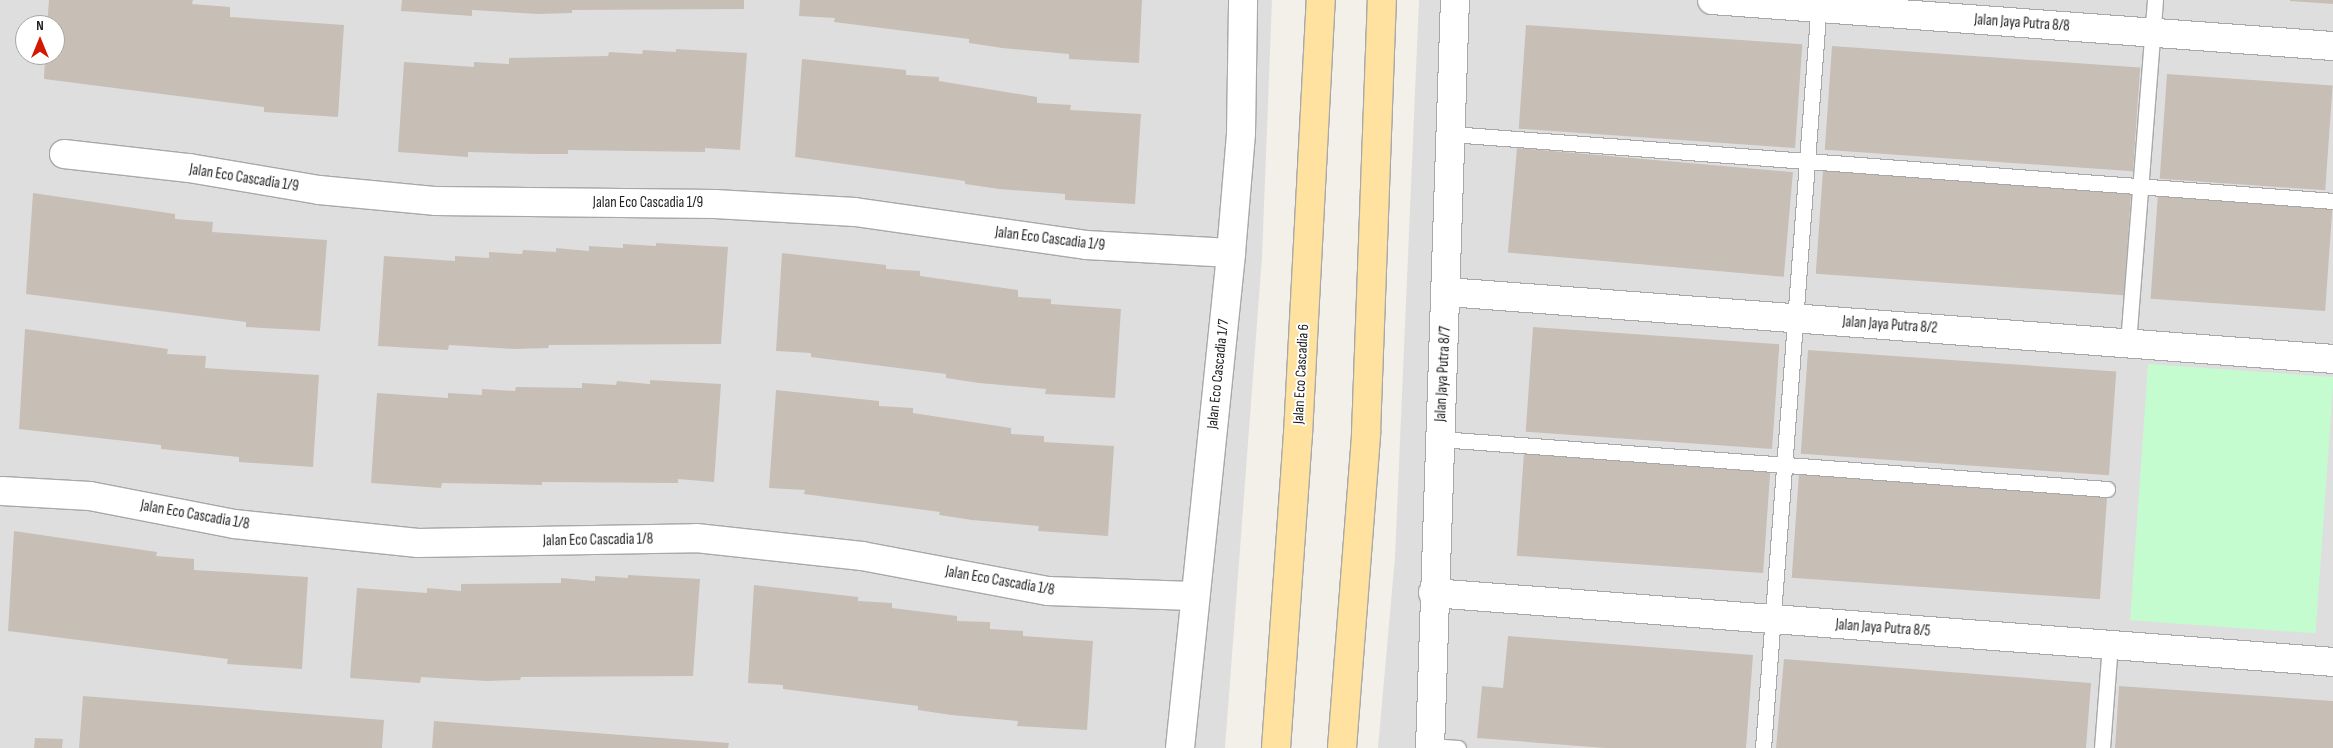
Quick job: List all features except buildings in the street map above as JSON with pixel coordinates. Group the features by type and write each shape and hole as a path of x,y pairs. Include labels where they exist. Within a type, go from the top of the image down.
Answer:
{"main road":[{"name":"Jalan Eco Cascadia 6","path":"1276,748 1298,434 1321,0"},
{"path":"1342,748 1366,433 1382,0"}],"street":[{"name":"Jalan Eco Cascadia 1/7","path":"1180,748 1193,596 1231,253 1241,133 1243,0"},
{"name":"Jalan Jaya Putra 8/7","path":"1430,747 1433,594 1446,292 1455,0"},
{"name":"Jalan Jaya Putra 8/8","path":"1712,0 1819,4 2333,46"},
{"name":"Jalan Eco Cascadia 1/9","path":"64,154 189,168 319,190 436,201 715,204 855,212 1086,245 1231,253"},
{"name":"Jalan Jaya Putra 8/2","path":"1446,292 2333,359"},
{"name":"Jalan Eco Cascadia 1/8","path":"2,491 90,496 234,524 418,543 696,538 862,556 1048,591 1193,596"},
{"name":"Jalan Jaya Putra 8/5","path":"1433,594 2333,662"}],"lane":[{"path":"2128,343 2142,187 2155,0"},
{"path":"1763,748 1819,4"},
{"path":"1451,134 1807,163 2333,201"},
{"path":"1440,439 2107,489"},
{"path":"2102,748 2110,645"},
{"path":"1430,747 1458,748"}],"shaded area":[{"path":"0,0 1272,0 1262,257 1225,748 0,748"},
{"path":"1419,0 2333,0 2333,748 1378,748 1395,557"}],"green space":[{"path":"2148,364 2333,377 2316,633 2130,620"}]}
